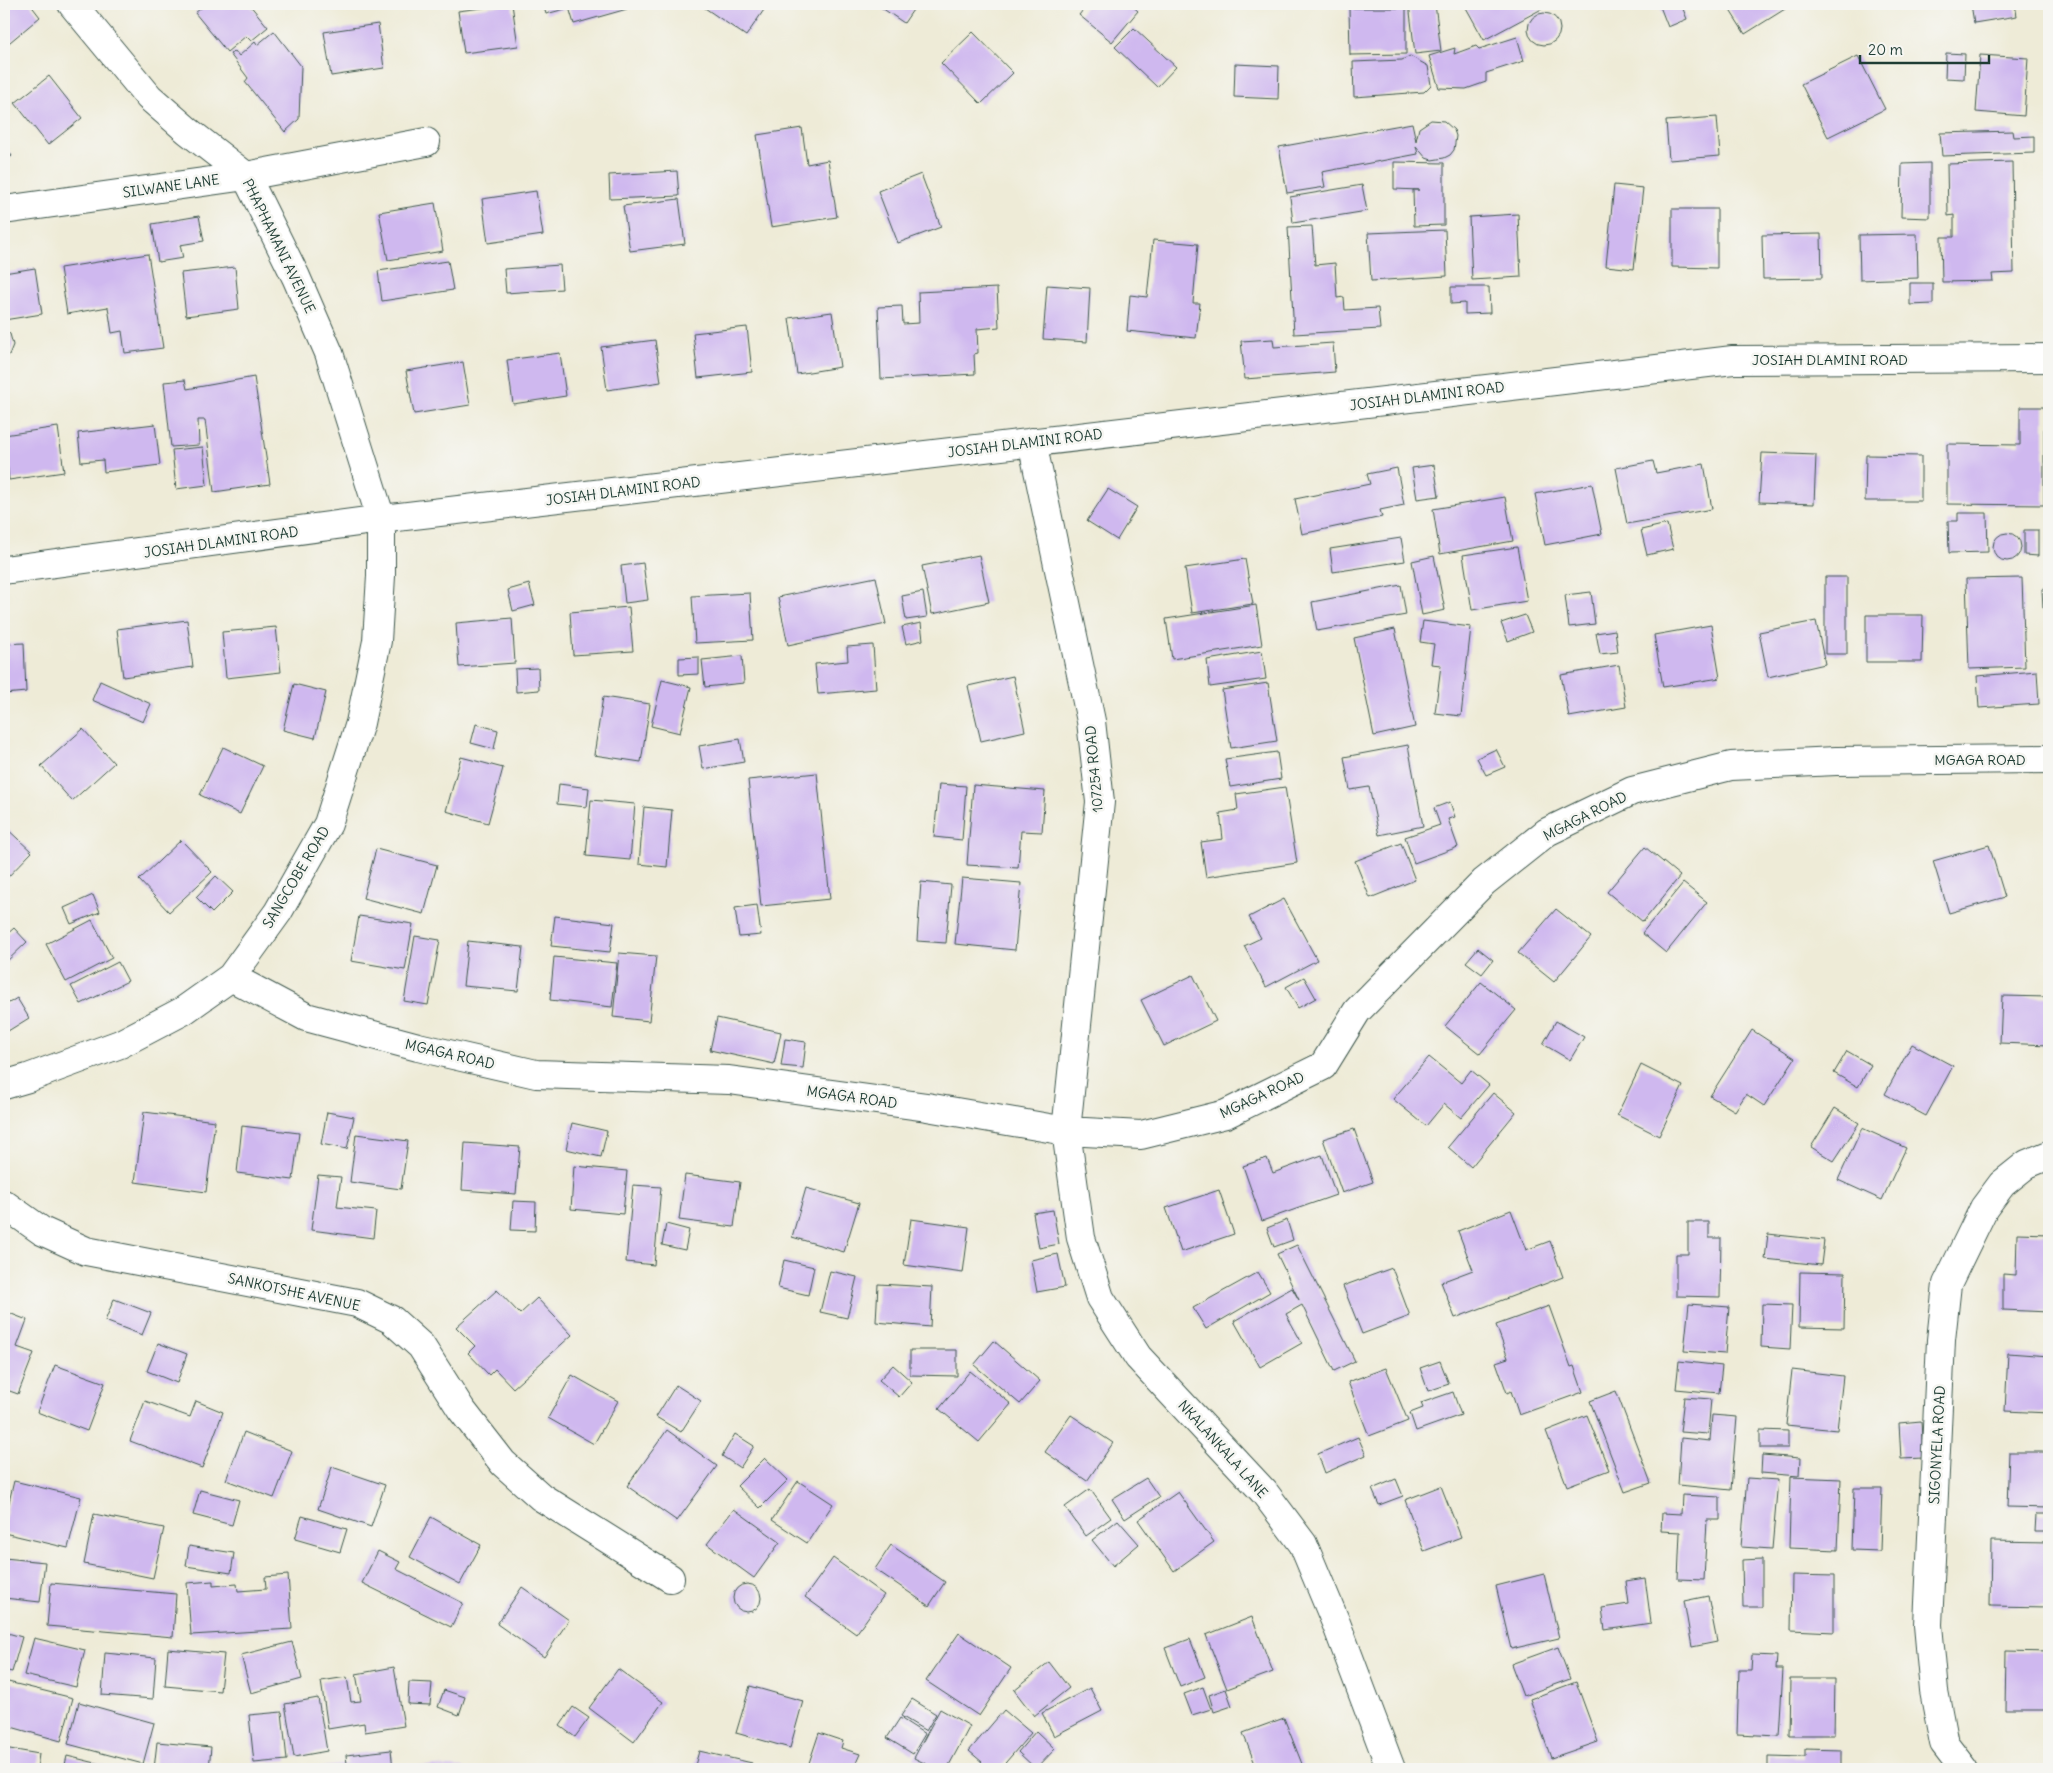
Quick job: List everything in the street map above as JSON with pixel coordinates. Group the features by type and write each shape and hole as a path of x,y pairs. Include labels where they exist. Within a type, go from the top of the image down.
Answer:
{"street":[{"name":"PHAPHAMANI AVENUE","path":"72,4 149,97 188,131 246,176 296,277 329,352 381,519"},
{"name":"SILWANE LANE","path":"4,210 246,176 426,142"},
{"name":"JOSIAH DLAMINI ROAD","path":"4,570 381,519 1733,360 2049,358"},
{"name":"107254 ROAD","path":"1032,442 1091,721 1100,802 1066,1132"},
{"name":"SANGCOBE ROAD","path":"4,1085 120,1044 183,1011 231,976 278,912 328,824 360,723 377,641 381,576 381,519"},
{"name":"MGAGA ROAD","path":"231,976 306,1017 418,1047 536,1074 729,1080 927,1107 1066,1132 1141,1135 1226,1114 1323,1066 1357,1011 1484,882 1547,832 1632,791 1730,766 1836,761 2049,759"},
{"name":"NKALANKALA LANE","path":"1066,1132 1081,1238 1100,1298 1138,1357 1264,1492 1303,1544 1336,1623 1391,1769"},
{"name":"SIGONYELA ROAD","path":"1964,1769 1944,1743 1934,1691 1928,1625 1941,1340 1947,1284 1984,1208 2002,1184 2027,1164 2049,1155"},
{"name":"SANKOTSHE AVENUE","path":"4,1204 42,1231 86,1250 357,1302 392,1320 421,1346 461,1409 503,1463 541,1497 670,1578"}],"building":[{"path":"4,4 30,4 40,17 4,47"},
{"path":"206,4 249,4 268,27 251,41 246,36 227,52 195,13"},
{"path":"512,4 518,46 464,53 458,11"},
{"path":"543,4 563,4 565,9 546,14"},
{"path":"568,4 626,4 627,9 574,24"},
{"path":"699,4 768,4 746,36"},
{"path":"876,4 917,4 904,23"},
{"path":"1088,4 1130,4 1138,11 1112,42 1079,15"},
{"path":"1409,4 1435,4 1441,51 1415,54"},
{"path":"1464,4 1551,4 1484,40"},
{"path":"1659,4 1681,4 1687,19 1668,27"},
{"path":"1726,4 1793,4 1745,34"},
{"path":"1971,4 2015,4 2017,16 1974,23"},
{"path":"1349,8 1406,8 1406,54 1350,55"},
{"path":"1544,13 1550,14 1555,18 1559,23 1559,35 1555,40 1550,44 1544,45 1538,44 1533,40 1529,35 1528,29 1529,23 1533,18 1538,14"},
{"path":"378,24 384,68 331,76 324,32"},
{"path":"1134,28 1176,67 1157,87 1115,47"},
{"path":"274,31 301,66 299,119 285,132 245,82 248,78 230,54 235,51 239,56 255,42 257,45"},
{"path":"973,32 1013,73 981,104 941,63"},
{"path":"1517,37 1524,61 1486,73 1486,82 1466,89 1439,88 1429,56 1455,48 1454,54 1476,46 1479,49"},
{"path":"1946,53 1965,54 1964,79 1945,78"},
{"path":"1980,55 2028,58 2024,116 1976,112"},
{"path":"1410,56 1428,66 1431,85 1424,92 1354,97 1353,62 1402,60"},
{"path":"1858,56 1885,109 1828,137 1801,84"},
{"path":"1235,64 1279,66 1278,99 1234,97"},
{"path":"49,76 82,118 48,145 15,103"},
{"path":"1717,117 1720,156 1669,160 1666,121"},
{"path":"1431,120 1444,121 1454,130 1456,136 1454,150 1450,155 1432,160 1426,158 1416,146 1418,154 1322,172 1325,187 1287,193 1279,147 1412,123 1416,141 1419,128"},
{"path":"802,128 807,164 828,160 837,217 771,227 757,135"},
{"path":"2013,131 2014,137 2034,136 2034,153 1942,156 1940,133"},
{"path":"4,145 12,156 4,162"},
{"path":"1394,162 1444,163 1444,225 1414,226 1413,190 1419,190 1394,189"},
{"path":"2012,162 2014,273 1992,274 1993,281 1942,282 1941,237 1954,237 1954,215 1948,216 1947,164"},
{"path":"1930,163 1930,218 1901,217 1902,164"},
{"path":"677,171 679,196 610,199 609,175"},
{"path":"921,174 941,227 898,243 878,191"},
{"path":"1362,185 1367,211 1293,223 1290,197"},
{"path":"1614,185 1643,188 1634,269 1606,266"},
{"path":"536,191 543,235 488,243 482,199"},
{"path":"679,199 685,244 630,251 623,206"},
{"path":"435,203 443,251 388,260 379,212"},
{"path":"1672,209 1717,209 1717,268 1672,267"},
{"path":"1518,214 1521,277 1472,280 1469,217"},
{"path":"199,216 204,241 180,245 183,258 158,262 152,224"},
{"path":"1312,226 1315,265 1335,263 1337,298 1344,297 1345,310 1378,308 1380,329 1294,334 1288,227"},
{"path":"1445,230 1447,276 1371,281 1368,233"},
{"path":"1821,234 1822,278 1763,279 1762,235"},
{"path":"1917,234 1918,278 1860,280 1859,235"},
{"path":"1153,240 1198,244 1193,303 1200,303 1196,338 1127,331 1130,295 1147,297"},
{"path":"148,254 163,348 125,353 122,331 112,333 108,307 67,314 60,268"},
{"path":"448,261 453,290 382,301 378,271"},
{"path":"560,265 562,289 506,293 504,269"},
{"path":"235,267 239,309 186,316 181,273"},
{"path":"35,268 42,314 4,320 4,273"},
{"path":"1910,283 1933,283 1933,304 1910,305"},
{"path":"1047,285 1090,288 1087,342 1043,339"},
{"path":"1451,287 1489,287 1490,313 1465,314 1465,303 1451,304"},
{"path":"997,288 999,327 977,329 978,353 974,354 975,374 881,379 878,307 902,306 903,324 919,323 918,292"},
{"path":"832,312 840,367 797,374 789,318"},
{"path":"747,327 752,372 698,378 693,333"},
{"path":"4,329 10,334 13,345 9,355 4,358"},
{"path":"1273,339 1274,347 1333,343 1335,372 1245,379 1241,341"},
{"path":"655,340 661,382 607,390 601,347"},
{"path":"560,353 566,396 513,404 507,360"},
{"path":"463,362 470,405 414,414 406,371"},
{"path":"254,377 270,484 214,492 205,420 198,420 199,445 171,447 164,382 185,380 187,389"},
{"path":"2020,407 2044,407 2044,505 1947,504 1947,444 2020,445"},
{"path":"155,424 160,465 104,472 103,460 81,462 78,433"},
{"path":"58,427 64,472 9,480 4,435"},
{"path":"203,447 207,485 176,489 172,450"},
{"path":"1762,453 1816,455 1814,504 1759,502"},
{"path":"1866,455 1921,456 1921,501 1865,501"},
{"path":"1653,461 1656,473 1704,464 1712,509 1627,524 1616,468"},
{"path":"1434,465 1439,496 1417,499 1412,468"},
{"path":"1397,468 1404,505 1380,510 1382,517 1302,534 1295,499 1370,484 1367,474"},
{"path":"1592,484 1602,534 1545,545 1535,494"},
{"path":"1108,489 1137,507 1117,540 1087,521"},
{"path":"1505,497 1513,541 1440,554 1433,509"},
{"path":"1958,513 1987,513 1988,552 1949,553 1948,521 1958,521"},
{"path":"1667,524 1673,549 1647,555 1641,530"},
{"path":"2024,530 2038,530 2038,556 2024,555"},
{"path":"2007,533 2017,537 2021,547 2017,557 2007,561 1997,557 1993,547 1997,537"},
{"path":"1401,538 1405,561 1333,572 1330,549"},
{"path":"1517,547 1527,601 1472,610 1463,555"},
{"path":"979,555 989,602 932,614 922,566"},
{"path":"1434,556 1445,610 1422,615 1412,561"},
{"path":"1245,559 1253,604 1192,613 1185,568"},
{"path":"643,563 648,600 625,603 621,566"},
{"path":"876,577 886,624 788,645 778,597"},
{"path":"1825,577 1847,577 1847,654 1825,654"},
{"path":"2022,578 2025,667 1969,669 1966,579"},
{"path":"529,584 535,605 513,611 508,590"},
{"path":"1401,585 1406,615 1317,631 1312,602"},
{"path":"2049,588 2049,608 2043,608 2042,589"},
{"path":"923,592 927,617 906,620 902,596"},
{"path":"1591,592 1595,624 1569,627 1565,595"},
{"path":"750,593 753,640 695,643 692,596"},
{"path":"1256,605 1262,645 1172,659 1166,619"},
{"path":"629,607 633,651 573,655 570,612"},
{"path":"1525,615 1532,632 1508,641 1501,623"},
{"path":"1866,615 1923,615 1922,662 1866,662"},
{"path":"512,618 515,663 459,667 456,623"},
{"path":"187,620 193,667 123,677 117,629"},
{"path":"1423,621 1471,627 1461,716 1435,713 1441,665 1431,664 1434,644 1420,642"},
{"path":"1816,621 1825,664 1768,677 1759,632"},
{"path":"921,623 923,640 906,644 902,627"},
{"path":"1711,625 1720,678 1663,687 1654,635"},
{"path":"276,627 281,672 226,678 222,632"},
{"path":"1395,629 1415,727 1374,736 1354,638"},
{"path":"1615,630 1618,652 1600,654 1596,633"},
{"path":"24,643 26,692 4,694 4,644"},
{"path":"873,645 876,689 818,694 815,664 848,661 847,647"},
{"path":"1262,651 1266,679 1210,687 1207,660"},
{"path":"742,656 744,683 705,687 702,660"},
{"path":"699,657 699,674 679,675 679,658"},
{"path":"1619,665 1626,707 1569,717 1561,675"},
{"path":"538,668 539,690 516,692 515,669"},
{"path":"2037,671 2039,704 1979,708 1977,676"},
{"path":"1013,676 1025,731 981,741 968,686"},
{"path":"662,680 691,687 680,733 651,726"},
{"path":"100,681 151,704 143,722 92,700"},
{"path":"1268,683 1277,741 1231,748 1222,690"},
{"path":"294,684 326,692 315,738 283,730"},
{"path":"603,697 650,704 641,762 594,755"},
{"path":"476,724 498,730 494,749 471,743"},
{"path":"83,729 114,763 72,801 41,766"},
{"path":"740,739 744,762 703,769 699,746"},
{"path":"1408,745 1423,826 1379,835 1369,787 1350,790 1344,757"},
{"path":"223,747 263,766 240,814 200,795"},
{"path":"1496,749 1505,767 1486,775 1477,758"},
{"path":"1277,752 1281,779 1230,787 1225,759"},
{"path":"461,757 503,768 488,823 446,811"},
{"path":"817,773 830,899 761,906 748,780"},
{"path":"559,784 589,788 587,807 557,804"},
{"path":"939,784 966,786 962,840 934,837"},
{"path":"973,785 1045,791 1042,832 1021,831 1018,868 967,865"},
{"path":"1285,787 1297,863 1206,877 1201,842 1223,839 1220,813 1238,810 1236,794"},
{"path":"591,800 635,804 630,860 586,856"},
{"path":"1450,802 1455,817 1448,819 1458,847 1414,863 1405,837 1440,825 1434,808"},
{"path":"644,807 672,810 667,867 639,864"},
{"path":"4,826 32,852 4,881"},
{"path":"181,840 212,872 169,912 139,880"},
{"path":"1401,843 1415,880 1370,898 1355,861"},
{"path":"1989,845 2005,897 1949,913 1933,861"},
{"path":"1645,847 1680,876 1643,922 1607,892"},
{"path":"376,849 437,865 424,914 363,898"},
{"path":"216,876 233,892 212,913 196,897"},
{"path":"962,878 1021,883 1015,950 955,944"},
{"path":"921,882 951,885 946,943 917,941"},
{"path":"1683,883 1707,902 1666,953 1642,933"},
{"path":"93,895 100,912 71,924 64,908"},
{"path":"1284,899 1317,960 1266,987 1244,946 1261,938 1249,917"},
{"path":"757,905 761,935 739,937 735,908"},
{"path":"1556,909 1591,937 1554,982 1518,953"},
{"path":"359,916 413,924 405,970 351,961"},
{"path":"555,916 614,923 610,952 551,946"},
{"path":"92,920 112,958 66,982 46,944"},
{"path":"14,928 27,942 4,964 4,937"},
{"path":"415,936 440,940 428,1005 404,1001"},
{"path":"468,941 523,947 518,991 463,986"},
{"path":"1478,948 1493,960 1482,974 1466,962"},
{"path":"619,953 656,956 649,1021 613,1017"},
{"path":"554,957 617,963 612,1007 550,1000"},
{"path":"118,962 128,981 81,1004 71,986"},
{"path":"1193,975 1216,1021 1164,1046 1141,1000"},
{"path":"1304,977 1316,998 1298,1008 1286,987"},
{"path":"1481,982 1516,1010 1480,1054 1445,1026"},
{"path":"2002,996 2049,997 2049,1045 2000,1043"},
{"path":"17,998 29,1018 8,1031 4,1024 4,1006"},
{"path":"717,1018 781,1032 774,1064 710,1050"},
{"path":"1556,1021 1584,1037 1570,1060 1543,1044"},
{"path":"1752,1030 1795,1058 1764,1106 1746,1094 1735,1111 1710,1096"},
{"path":"785,1039 806,1042 803,1068 781,1066"},
{"path":"1912,1044 1953,1066 1926,1116 1885,1094"},
{"path":"1847,1051 1871,1065 1858,1087 1834,1073"},
{"path":"1429,1057 1461,1083 1471,1070 1489,1085 1461,1118 1444,1104 1426,1126 1393,1099"},
{"path":"1641,1065 1683,1086 1659,1136 1617,1115"},
{"path":"1493,1093 1516,1112 1471,1167 1448,1147"},
{"path":"1835,1108 1859,1123 1834,1161 1811,1147"},
{"path":"144,1112 215,1121 206,1192 135,1182"},
{"path":"327,1112 354,1117 347,1149 321,1144"},
{"path":"572,1123 607,1131 601,1157 566,1149"},
{"path":"242,1126 299,1133 293,1180 237,1173"},
{"path":"1862,1128 1906,1148 1882,1200 1838,1180"},
{"path":"1354,1129 1373,1182 1342,1193 1323,1139"},
{"path":"356,1134 408,1141 401,1189 350,1182"},
{"path":"465,1143 520,1147 516,1194 462,1190"},
{"path":"1322,1155 1336,1195 1262,1221 1243,1166 1267,1158 1273,1173"},
{"path":"574,1166 627,1171 623,1214 571,1209"},
{"path":"318,1175 341,1177 337,1207 376,1211 373,1238 311,1230"},
{"path":"685,1175 740,1182 734,1227 679,1220"},
{"path":"633,1185 661,1187 654,1265 626,1262"},
{"path":"806,1188 859,1203 844,1252 792,1237"},
{"path":"1219,1190 1234,1234 1181,1252 1166,1208"},
{"path":"513,1201 536,1202 535,1231 511,1230"},
{"path":"1053,1210 1059,1244 1039,1248 1033,1213"},
{"path":"1511,1210 1526,1250 1550,1241 1563,1277 1455,1318 1441,1282 1473,1270 1458,1231"},
{"path":"911,1219 969,1227 963,1273 904,1265"},
{"path":"1287,1220 1293,1240 1274,1247 1267,1228"},
{"path":"1688,1222 1709,1222 1709,1238 1721,1238 1720,1297 1676,1296 1676,1254 1688,1254"},
{"path":"666,1224 689,1230 685,1250 662,1245"},
{"path":"2017,1233 2049,1234 2049,1312 2003,1310 2003,1274 2016,1275"},
{"path":"1768,1234 1824,1240 1821,1265 1765,1259"},
{"path":"1297,1245 1355,1361 1334,1371 1302,1305 1286,1314 1302,1343 1260,1367 1234,1321 1292,1288 1299,1300 1277,1254"},
{"path":"1058,1254 1065,1287 1037,1292 1031,1260"},
{"path":"784,1260 814,1267 808,1295 778,1288"},
{"path":"1392,1268 1410,1316 1362,1334 1343,1286"},
{"path":"830,1271 857,1277 847,1318 820,1312"},
{"path":"1258,1272 1270,1292 1206,1329 1193,1308"},
{"path":"1800,1272 1845,1273 1844,1328 1799,1327"},
{"path":"878,1284 932,1287 930,1327 876,1322"},
{"path":"497,1290 520,1314 537,1298 572,1335 513,1388 495,1369 489,1375 468,1353 475,1346 456,1327"},
{"path":"114,1299 151,1313 142,1335 105,1321"},
{"path":"1689,1304 1729,1307 1725,1354 1684,1351"},
{"path":"1762,1304 1792,1305 1790,1349 1761,1347"},
{"path":"1549,1306 1571,1367 1574,1366 1583,1392 1519,1415 1511,1391 1507,1393 1496,1362 1508,1358 1496,1325"},
{"path":"4,1311 27,1320 17,1347 34,1353 18,1394 4,1389"},
{"path":"994,1341 1040,1381 1020,1404 974,1365"},
{"path":"158,1343 187,1354 177,1383 147,1371"},
{"path":"910,1350 957,1350 957,1376 910,1375"},
{"path":"2008,1353 2049,1356 2049,1413 2005,1411"},
{"path":"1440,1361 1449,1384 1428,1391 1420,1368"},
{"path":"1679,1361 1722,1366 1719,1393 1676,1389"},
{"path":"55,1365 105,1383 87,1431 37,1412"},
{"path":"893,1365 912,1382 899,1397 879,1380"},
{"path":"1386,1368 1408,1421 1369,1436 1348,1382"},
{"path":"1792,1370 1843,1376 1837,1430 1786,1425"},
{"path":"970,1371 1011,1404 979,1442 939,1409"},
{"path":"572,1375 618,1401 594,1444 548,1418"},
{"path":"676,1385 701,1401 681,1432 656,1417"},
{"path":"1616,1391 1651,1483 1625,1492 1590,1401"},
{"path":"1453,1392 1461,1415 1416,1431 1410,1413 1423,1408 1421,1403"},
{"path":"1684,1397 1711,1399 1708,1434 1680,1432"},
{"path":"145,1401 190,1417 196,1401 223,1412 202,1468 130,1441"},
{"path":"1071,1415 1113,1443 1087,1481 1045,1452"},
{"path":"1587,1415 1609,1470 1567,1486 1546,1431"},
{"path":"1712,1415 1737,1417 1731,1490 1678,1485 1681,1438 1710,1441"},
{"path":"1921,1421 1923,1458 1901,1459 1899,1423"},
{"path":"667,1430 717,1466 677,1521 627,1486"},
{"path":"1760,1430 1788,1431 1788,1448 1760,1448"},
{"path":"244,1432 292,1451 274,1498 226,1480"},
{"path":"735,1434 754,1446 740,1468 722,1456"},
{"path":"1358,1437 1366,1455 1325,1473 1318,1454"},
{"path":"2009,1452 2049,1452 2049,1508 2007,1507"},
{"path":"1762,1455 1800,1458 1799,1476 1761,1473"},
{"path":"765,1458 788,1480 760,1508 737,1486"},
{"path":"332,1467 385,1485 371,1527 318,1509"},
{"path":"1791,1477 1841,1479 1838,1550 1789,1548"},
{"path":"1146,1478 1159,1497 1125,1519 1112,1499"},
{"path":"1747,1478 1778,1480 1772,1549 1741,1547"},
{"path":"1396,1479 1403,1496 1379,1505 1372,1489"},
{"path":"14,1481 81,1497 68,1548 4,1533 4,1523"},
{"path":"798,1481 833,1504 807,1543 772,1520"},
{"path":"1441,1486 1461,1537 1424,1551 1405,1500"},
{"path":"1854,1488 1882,1488 1880,1551 1852,1550"},
{"path":"1090,1489 1111,1518 1086,1536 1065,1507"},
{"path":"200,1490 239,1500 232,1525 193,1515"},
{"path":"1178,1492 1214,1542 1174,1571 1138,1520"},
{"path":"1682,1495 1720,1497 1720,1520 1707,1520 1704,1580 1678,1579 1680,1532 1661,1531 1662,1513 1681,1514"},
{"path":"734,1509 780,1542 754,1578 707,1544"},
{"path":"94,1514 164,1528 153,1578 84,1564"},
{"path":"2036,1514 2049,1514 2049,1532 2035,1532"},
{"path":"302,1516 347,1529 340,1552 295,1539"},
{"path":"431,1517 481,1545 460,1584 410,1557"},
{"path":"1118,1520 1139,1544 1113,1566 1092,1540"},
{"path":"1991,1541 2049,1542 2049,1607 1990,1606"},
{"path":"891,1545 945,1582 929,1606 875,1569"},
{"path":"189,1546 234,1553 231,1573 186,1566"},
{"path":"378,1551 400,1562 396,1569 463,1603 451,1627 362,1583"},
{"path":"4,1558 45,1562 40,1602 4,1598"},
{"path":"833,1558 884,1595 856,1634 805,1597"},
{"path":"1762,1559 1762,1607 1743,1607 1742,1560"},
{"path":"1544,1574 1559,1638 1511,1649 1496,1586"},
{"path":"288,1575 292,1629 191,1635 187,1583 213,1581 213,1586 237,1584 238,1591 266,1589 265,1577"},
{"path":"1792,1575 1834,1576 1834,1632 1791,1630"},
{"path":"1645,1578 1651,1623 1605,1630 1602,1608 1629,1604 1626,1581"},
{"path":"51,1583 176,1594 173,1637 47,1626"},
{"path":"747,1584 757,1588 761,1598 757,1608 747,1612 737,1608 733,1598 737,1588"},
{"path":"522,1587 569,1620 544,1657 497,1624"},
{"path":"1708,1596 1717,1642 1692,1647 1684,1601"},
{"path":"1252,1617 1273,1672 1227,1689 1206,1635"},
{"path":"4,1632 22,1637 12,1672 4,1670"},
{"path":"959,1633 1011,1668 979,1716 926,1681"},
{"path":"34,1638 85,1650 76,1687 24,1675"},
{"path":"1190,1639 1205,1677 1180,1687 1165,1648"},
{"path":"292,1642 302,1679 251,1693 241,1655"},
{"path":"1558,1647 1570,1679 1523,1696 1511,1664"},
{"path":"168,1649 224,1654 220,1691 165,1686"},
{"path":"2006,1651 2049,1652 2048,1710 2005,1710"},
{"path":"105,1653 156,1658 153,1699 102,1695"},
{"path":"1752,1655 1777,1656 1776,1669 1783,1669 1779,1736 1737,1734 1739,1670 1751,1670"},
{"path":"1049,1662 1069,1688 1034,1716 1014,1690"},
{"path":"394,1667 404,1726 365,1732 364,1723 328,1729 321,1681 347,1677 351,1702 361,1701 356,1674"},
{"path":"618,1669 663,1702 634,1742 589,1708"},
{"path":"1790,1679 1835,1679 1834,1735 1789,1735"},
{"path":"4,1681 73,1698 61,1741 4,1725"},
{"path":"409,1682 432,1683 430,1705 408,1704"},
{"path":"1576,1682 1598,1742 1551,1758 1530,1699"},
{"path":"750,1686 803,1701 790,1748 736,1733"},
{"path":"1203,1687 1211,1709 1192,1715 1184,1694"},
{"path":"1090,1688 1102,1711 1054,1736 1042,1713"},
{"path":"1226,1689 1232,1706 1214,1712 1209,1695"},
{"path":"444,1690 465,1697 459,1715 438,1707"},
{"path":"318,1698 327,1751 294,1757 285,1704"},
{"path":"912,1699 936,1714 926,1731 901,1716"},
{"path":"79,1702 154,1723 143,1764 68,1744"},
{"path":"573,1707 589,1718 575,1737 560,1726"},
{"path":"940,1709 970,1726 947,1769 936,1769 914,1758"},
{"path":"1004,1710 1031,1733 1000,1769 975,1769 982,1762 969,1751"},
{"path":"282,1712 287,1760 254,1763 249,1715"},
{"path":"900,1718 925,1734 913,1754 887,1738"},
{"path":"1284,1718 1304,1769 1257,1769 1243,1733"},
{"path":"1036,1731 1055,1749 1036,1769 1018,1752"},
{"path":"819,1733 843,1741 841,1748 860,1754 856,1763 876,1769 807,1769"},
{"path":"157,1742 211,1747 209,1769 154,1769"},
{"path":"4,1748 39,1754 37,1769 4,1769"},
{"path":"1805,1749 1841,1750 1841,1769 1768,1769 1768,1756 1805,1757"},
{"path":"391,1750 393,1769 308,1769 347,1764 346,1755"},
{"path":"699,1751 752,1763 751,1769 694,1769"},
{"path":"67,1756 104,1765 103,1769 64,1769"},
{"path":"411,1765 465,1768 465,1769 411,1769"}]}
